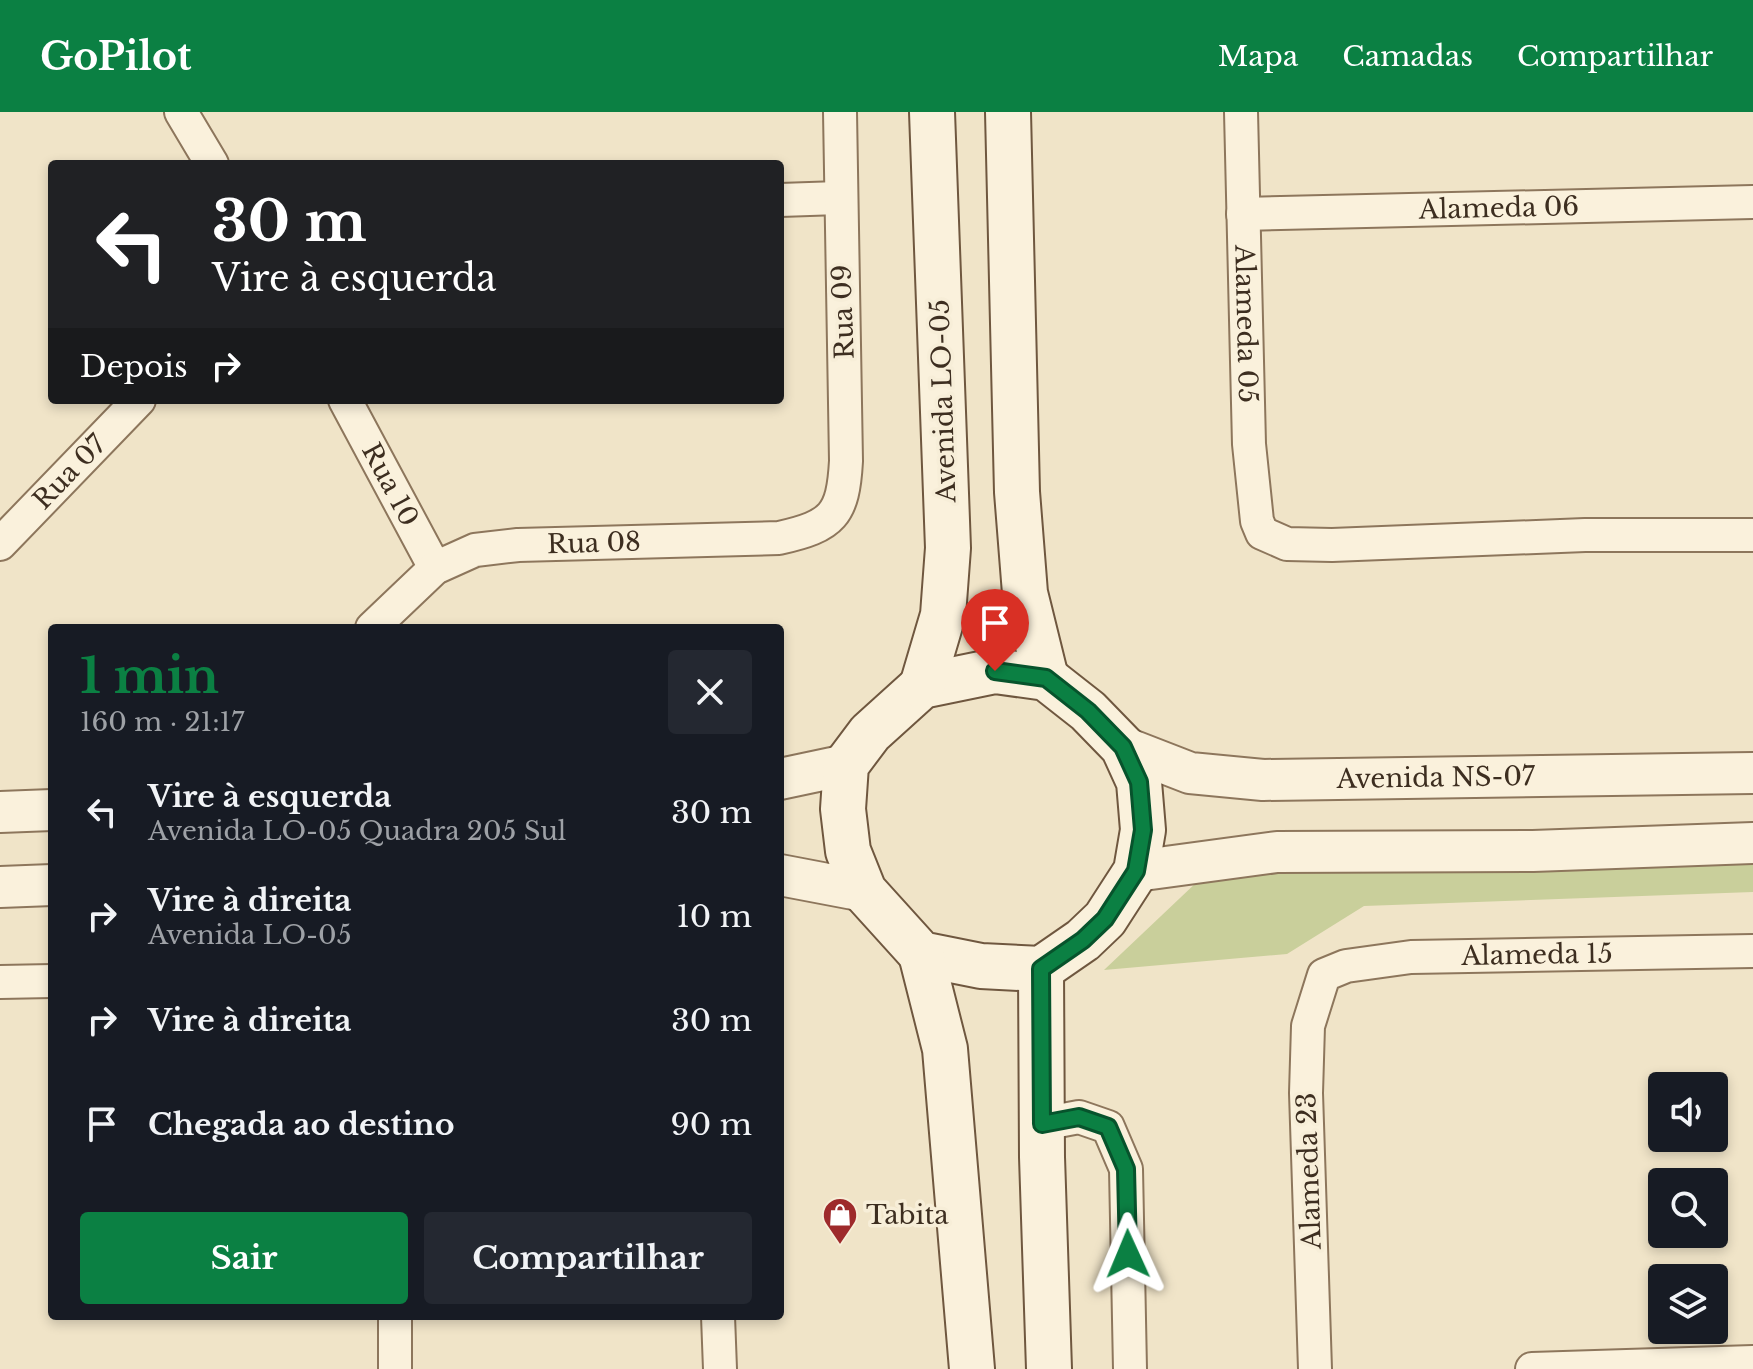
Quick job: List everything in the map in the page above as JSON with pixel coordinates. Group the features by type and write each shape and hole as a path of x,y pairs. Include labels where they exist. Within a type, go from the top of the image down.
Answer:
{"main road":[{"name":"Avenida LO-05","path":"922,686 943,615 948,548 932,112"},
{"path":"1008,112 1017,492 1025,593 1046,678"},
{"path":"921,954 981,966 1041,969 1083,940 1105,919 1136,871 1143,830 1139,782 1123,747 1088,711 1046,678 995,671 922,686 885,718 846,765 843,809 848,851 864,891 921,954 945,1049 972,1369"},
{"path":"1041,969 1049,1369"}],"street":[{"path":"181,112 210,160"},
{"name":"Rua 09","path":"838,511 845,490 846,461 839,198 840,112"},
{"name":"Alameda 05","path":"1241,112 1249,444 1257,521 1262,533 1287,544 1332,545 1585,535 1753,535"},
{"path":"784,200 839,198"},
{"name":"Alameda 06","path":"1243,214 1753,202"},
{"name":"Rua 07","path":"0,544 135,404"},
{"name":"Rua 10","path":"347,404 435,568"},
{"name":"Rua 08","path":"376,624 435,568 475,550 518,545 779,538 820,524 838,511"},
{"name":"Avenida NS-07","path":"1123,747 1190,773 1263,780 1753,773"},
{"path":"784,778 846,765"},
{"path":"0,812 48,810"},
{"path":"1136,871 1277,852 1533,851 1753,843"},
{"path":"784,876 864,891"},
{"path":"0,887 48,885"},
{"name":"Alameda 15","path":"1324,975 1346,966 1411,957 1753,951"},
{"name":"Alameda 23","path":"1315,1369 1306,1093 1308,1026 1324,975"},
{"path":"0,982 48,981"},
{"path":"1042,1124 1079,1117 1108,1127 1126,1169 1130,1369"},
{"path":"395,1320 395,1369"},
{"path":"718,1320 720,1369"},
{"path":"1532,1369 1753,1362"}],"green space":[{"path":"1753,838 1753,892 1364,906 1287,954 1104,970 1218,862"}],"place":[{"name":"Tabita","path":"840,1246"}],"route":[{"path":"995,671 1046,678 1088,711 1123,747 1139,782 1143,830 1136,871 1105,919 1083,940 1041,969 1042,1124 1079,1117 1108,1127 1126,1169 1128,1254"}]}
